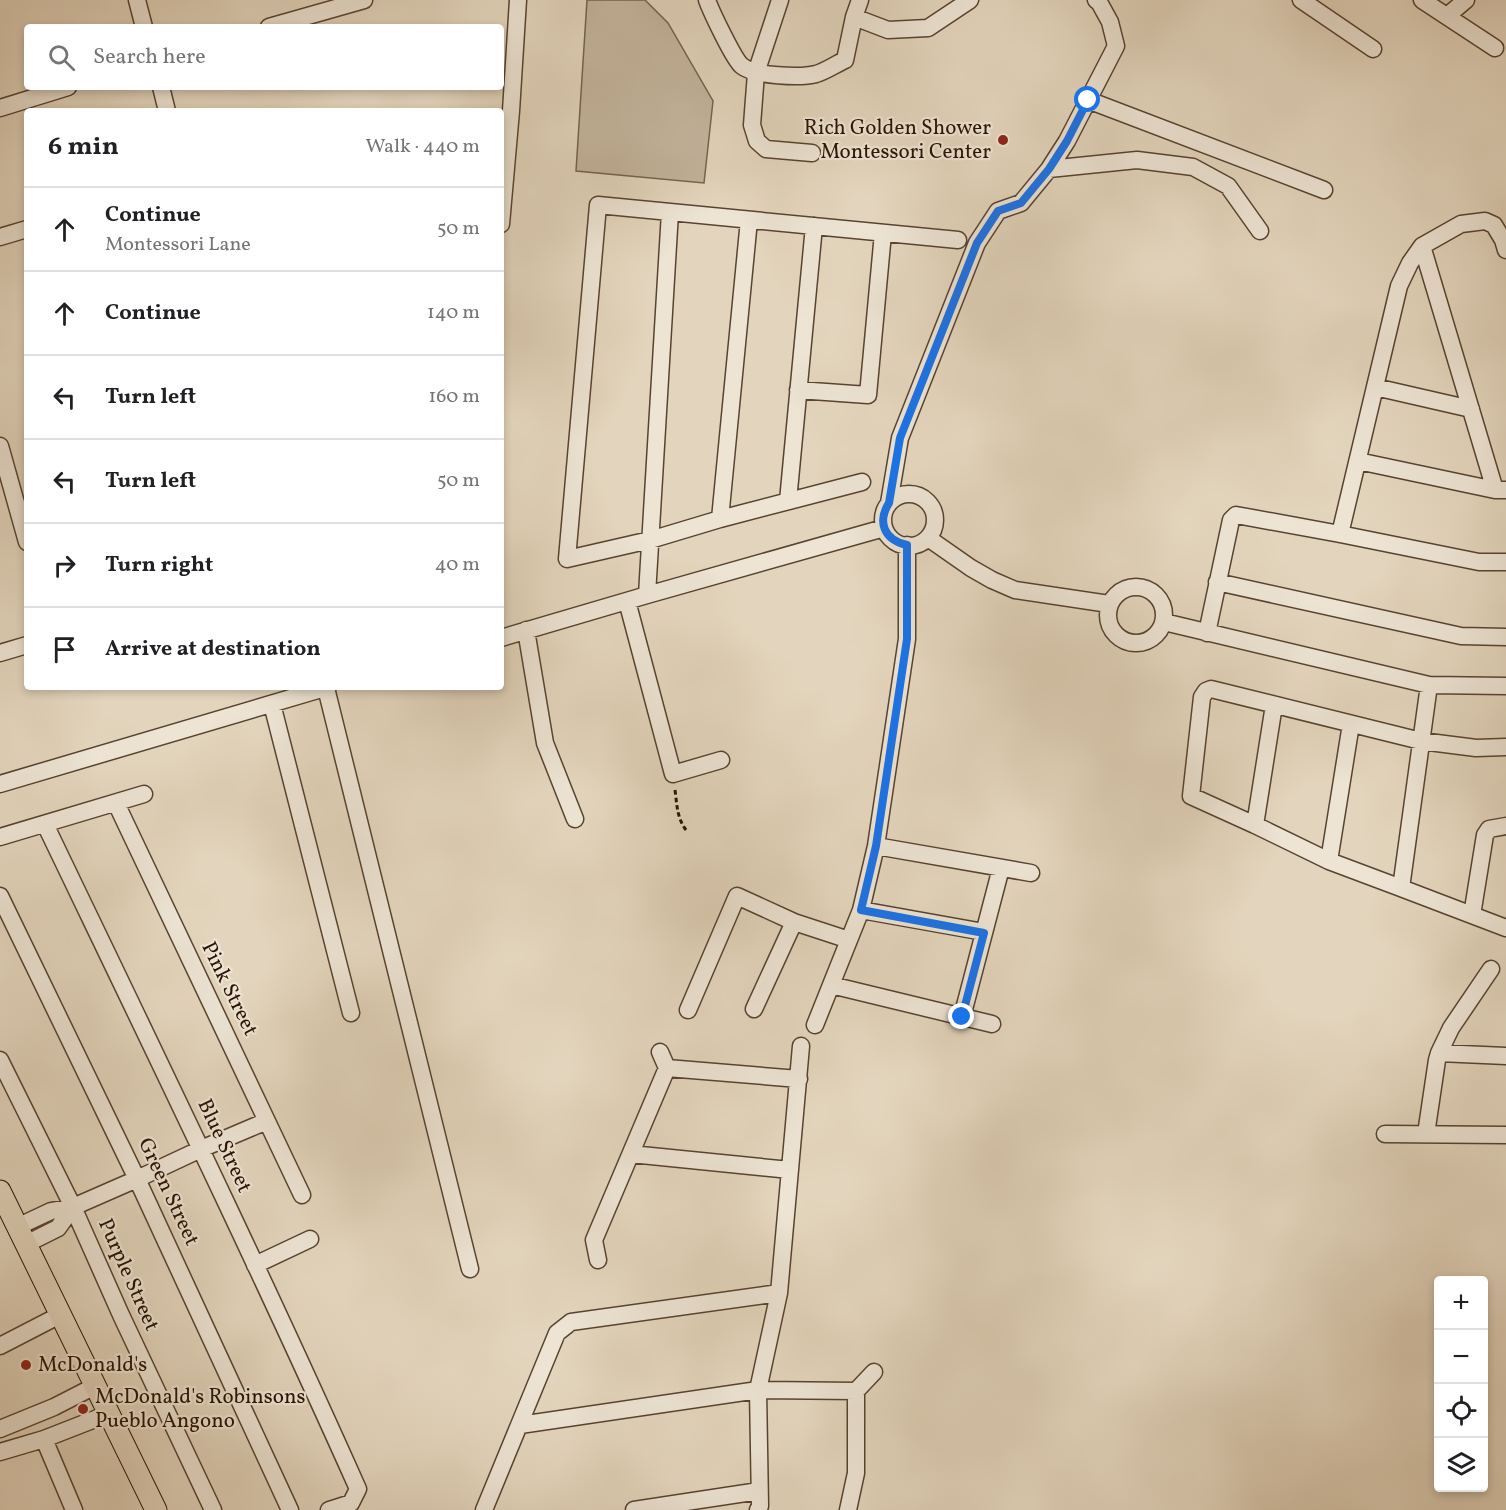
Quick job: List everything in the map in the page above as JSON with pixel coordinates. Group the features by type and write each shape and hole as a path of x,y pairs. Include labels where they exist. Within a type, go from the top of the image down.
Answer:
{"main road":[{"path":"0,1191 156,1510"}],"street":[{"path":"137,0 143,24"},
{"path":"280,24 364,0"},
{"path":"504,156 506,111 518,0"},
{"path":"707,0 741,66 756,73 784,76 815,74 845,60 860,0"},
{"path":"780,0 756,73 752,125 757,141 766,149 812,153"},
{"path":"854,17 888,30 928,28 970,0"},
{"path":"1300,0 1373,49"},
{"path":"1422,0 1495,48"},
{"path":"1447,16 1466,0"},
{"path":"889,503 900,438 977,243 998,211 1021,203 1049,169 1067,141 1116,46 1110,22 1098,1"},
{"path":"0,108 58,90"},
{"path":"162,90 166,108"},
{"path":"1088,100 1324,190"},
{"path":"1049,169 1137,160 1193,167 1228,186 1260,231"},
{"path":"862,482 720,519 651,540 567,559 598,205 958,240"},
{"path":"647,595 669,212"},
{"path":"720,519 749,220"},
{"path":"1340,534 1399,286 1410,263 1422,246 1461,224 1485,221 1494,225 1506,250"},
{"path":"788,501 814,226"},
{"path":"0,237 24,230"},
{"path":"798,390 868,395 883,233"},
{"path":"1422,246 1500,490"},
{"path":"1375,387 1472,408"},
{"path":"0,446 24,531"},
{"path":"1358,460 1500,490"},
{"path":"903,494 919,495 926,500 934,513 935,522 928,538 915,545 900,544 893,540 884,528 883,519 889,503 895,497 903,494"},
{"path":"1207,633 1231,520 1236,515 1479,562 1506,562"},
{"path":"504,637 884,528"},
{"path":"928,538 971,568 1015,590 1109,604"},
{"path":"815,1025 861,910 876,846 907,639 907,545"},
{"path":"1217,582 1461,636 1506,637"},
{"path":"1140,586 1149,589 1162,603 1164,621 1161,630 1148,641 1131,643 1123,640 1116,636 1107,621 1109,604 1121,590 1140,586"},
{"path":"627,601 673,774 721,760"},
{"path":"1164,621 1429,685 1506,686"},
{"path":"526,630 545,743 575,819"},
{"path":"0,653 24,646"},
{"path":"1401,888 1429,685"},
{"path":"1506,747 1476,748 1421,741 1211,689 1206,691 1202,697 1191,794 1329,861 1506,928"},
{"path":"0,784 317,690"},
{"path":"328,690 470,1269"},
{"path":"272,704 351,1013"},
{"path":"1255,825 1274,705"},
{"path":"1329,861 1351,724"},
{"path":"0,837 144,794"},
{"name":"Pink Street","path":"116,803 302,1195"},
{"name":"Blue Street","path":"45,824 201,1149 358,1489 351,1503 329,1510"},
{"path":"1472,915 1485,835 1490,829 1506,826"},
{"path":"876,846 1031,873"},
{"path":"962,1017 1000,868"},
{"name":"Green Street","path":"0,896 137,1179 290,1510"},
{"path":"688,1010 737,896 794,922 849,940"},
{"path":"861,910 984,933"},
{"path":"754,1009 794,922"},
{"path":"1426,1134 1439,1053 1451,1028 1491,969"},
{"path":"831,985 992,1024"},
{"path":"758,1510 760,1506 758,1390 779,1293 801,1046"},
{"path":"1439,1053 1506,1056"},
{"name":"Purple Street","path":"0,1060 73,1207 213,1510"},
{"path":"598,1260 594,1240 631,1154 663,1060 799,1079"},
{"path":"22,1235 58,1228 73,1207 267,1121"},
{"path":"1385,1134 1506,1135"},
{"path":"631,1154 790,1170"},
{"path":"255,1265 310,1239"},
{"path":"484,1510 557,1333 571,1322 779,1293"},
{"path":"0,1346 60,1315"},
{"path":"848,1510 856,1473 856,1391 874,1372"},
{"path":"0,1429 54,1407 95,1386"},
{"path":"520,1425 758,1390 856,1391"},
{"path":"0,1452 44,1439 108,1414"},
{"path":"44,1439 68,1509"},
{"path":"634,1510 759,1491"}],"path":[{"path":"673,774 677,810 686,830"}],"shaded area":[{"path":"587,0 645,0 668,23 713,101 704,183 576,171"}],"place":[{"name":"Rich Golden Shower Montessori Center","path":"1003,140"},
{"name":"McDonald's","path":"26,1365"},
{"name":"McDonald's Robinsons Pueblo Angono","path":"83,1409"}],"route":[{"path":"962,1017 984,933 861,910 876,846 907,639 907,545 900,544 888,535 883,519 889,503 900,438 977,243 998,211 1021,203 1049,169 1067,141 1088,100"}]}
